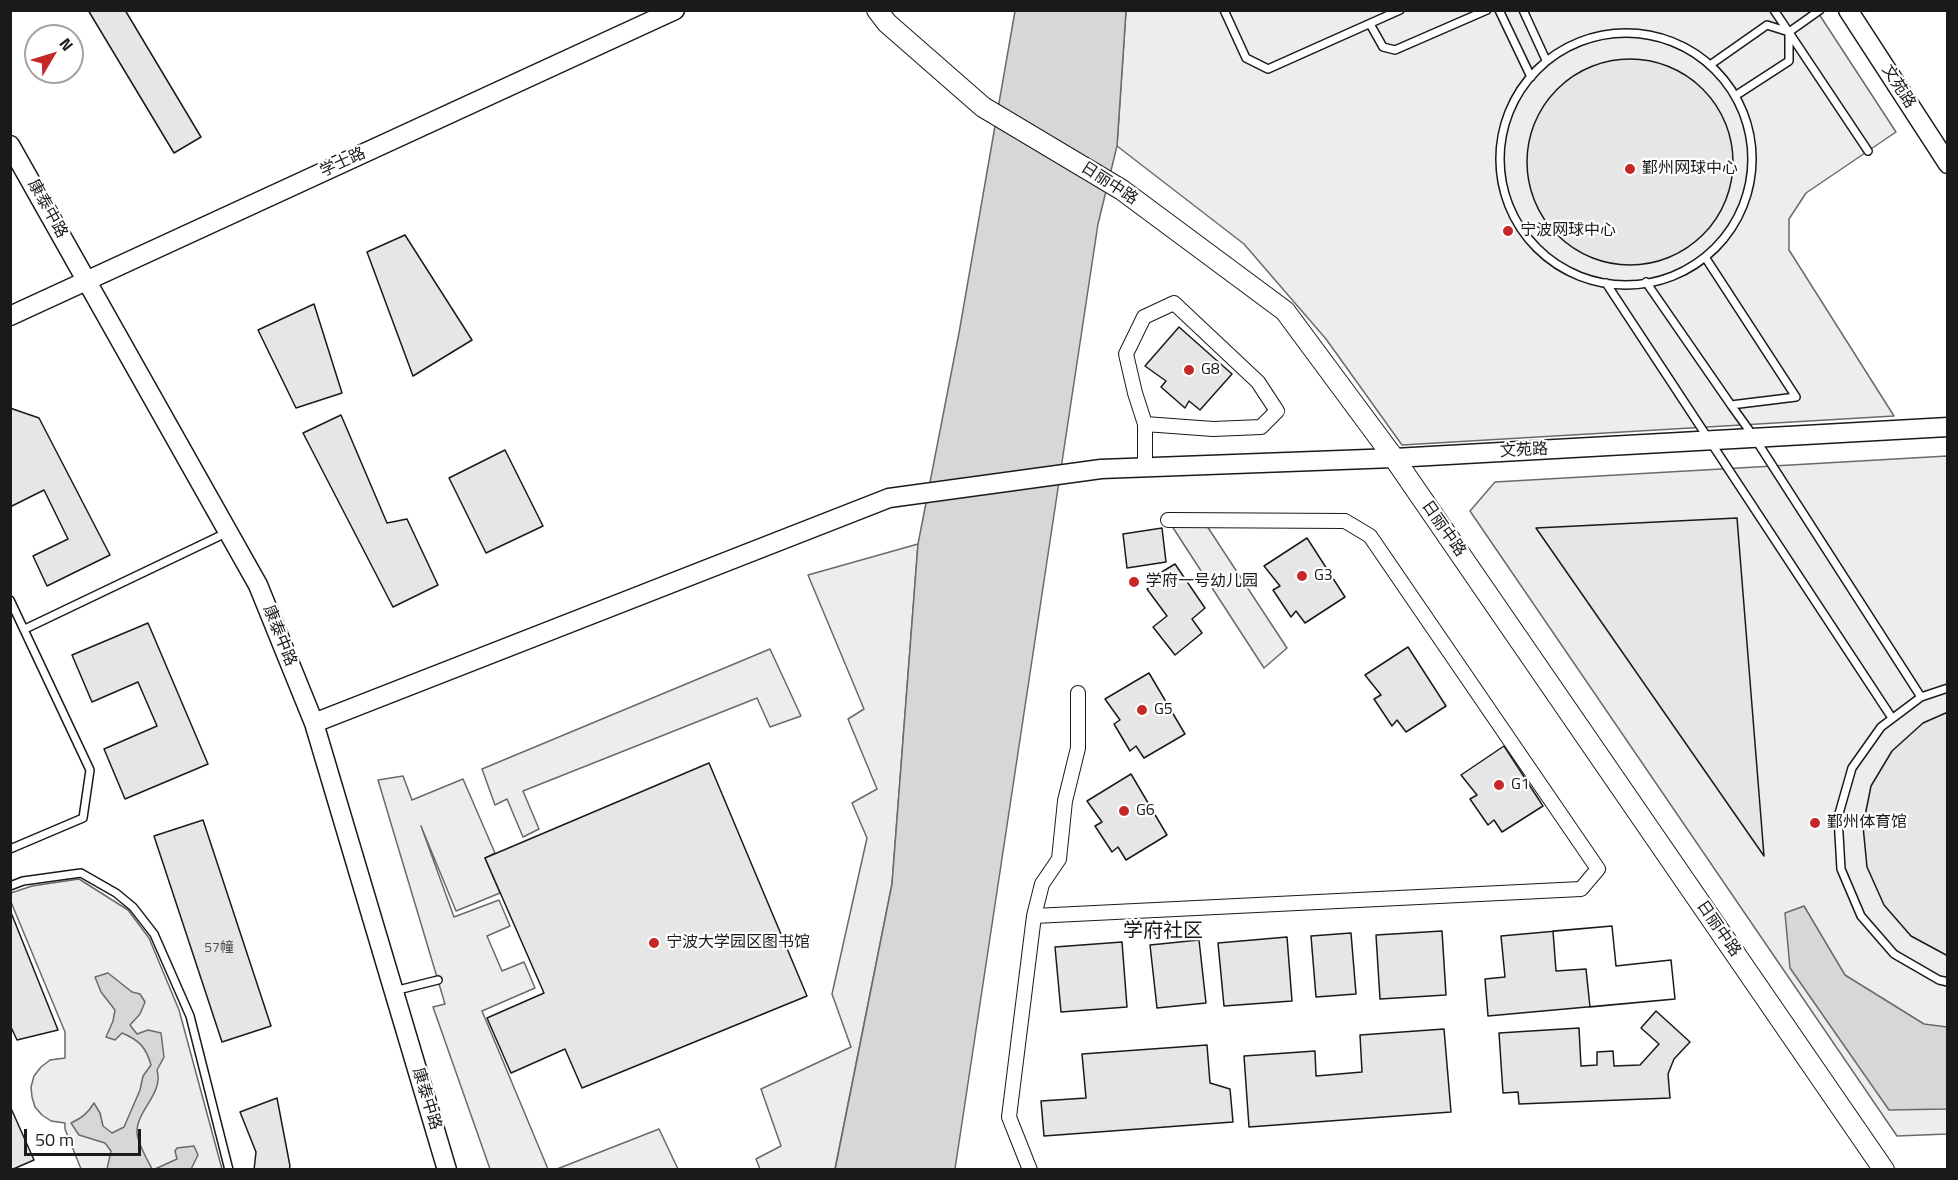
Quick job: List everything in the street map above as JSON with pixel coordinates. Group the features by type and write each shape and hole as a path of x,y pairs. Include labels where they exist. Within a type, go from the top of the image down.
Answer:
{"main road":[{"name":"日丽中路","path":"877,10 887,22 983,107 1122,190 1285,311 1394,458 1884,1170"}],"street":[{"name":"学士路","path":"10,316 675,10"},
{"name":"文苑路","path":"1848,10 1947,164"},
{"name":"康泰中路","path":"10,145 258,585 314,723 447,1170"},
{"path":"1145,424 1213,429 1261,427 1277,411 1258,382 1174,303 1144,317 1126,354 1145,424 1145,467"},
{"name":"文苑路","path":"314,723 889,498 1101,469 1394,458 1947,427"},
{"path":"1034,916 1581,889 1598,869 1370,536 1345,521 1168,520"},
{"path":"1030,1170 1009,1117 1034,916 1042,884 1059,859 1065,801 1078,748 1078,693"}],"lane":[{"path":"1224,10 1246,58 1268,69 1400,10"},
{"path":"1370,24 1383,47 1395,50 1487,10"},
{"path":"1499,10 1531,77"},
{"path":"1522,10 1546,60"},
{"path":"1774,10 1868,151"},
{"path":"1789,32 1820,10"},
{"path":"1710,65 1767,25 1789,32"},
{"path":"1616,32 1660,36 1700,56 1731,88 1749,128 1753,169 1742,212 1721,244 1686,272 1631,286 1587,280 1550,261 1520,228 1502,188 1501,134 1517,93 1546,60 1573,43 1616,32"},
{"path":"1735,96 1790,61 1789,32"},
{"path":"1705,257 1796,397 1731,405"},
{"path":"1646,282 1754,437 1922,697"},
{"path":"1606,283 1892,718"},
{"path":"25,629 228,532"},
{"path":"10,600 90,771 83,818 10,849"},
{"path":"1947,688 1922,697 1881,727 1852,768 1838,817 1841,868 1861,916 1894,954 1939,980 1947,982"},
{"path":"10,886 24,881 81,873 116,893 133,907 154,934 190,1016 229,1170"},
{"path":"394,991 438,980"}],"shaded area":[{"path":"1015,11 1126,11 1117,146 1098,224 955,1169 835,1170 892,884 918,544 959,333"},
{"name":"宁波网球中心","path":"1126,11 1817,11 1896,132 1806,193 1789,219 1789,250 1894,416 1402,445 1326,339 1244,244 1117,146"},
{"name":"鄞州体育馆","path":"1947,456 1947,1134 1897,1136 1470,511 1495,482"},
{"path":"1168,520 1203,520 1287,648 1264,668"},
{"path":"918,544 892,884 835,1169 760,1169 756,1159 781,1146 761,1089 851,1047 832,994 867,838 852,803 877,789 848,719 864,709 808,575"},
{"path":"770,649 801,716 770,727 757,698 523,791 539,829 523,837 507,799 495,805 482,769"},
{"path":"403,776 412,800 463,779 495,853 485,858 500,893 456,911 421,826 454,917 499,900 510,926 487,936 502,971 524,962 535,988 482,1011 548,1169 490,1169 433,1007 445,1004 378,780"},
{"path":"79,879 128,910 149,938 179,1010 222,1169 81,1169 65,1129 65,1123 51,1121 35,1107 31,1087 34,1076 50,1060 65,1058 65,1032 11,902 11,893 32,886"},
{"path":"1804,906 1845,975 1924,1024 1947,1027 1947,1109 1889,1110 1790,968 1785,913"},
{"path":"108,973 132,992 140,994 145,1002 140,1014 130,1025 137,1034 148,1030 161,1033 164,1057 157,1070 157,1087 141,1117 137,1133 152,1169 107,1169 111,1151 105,1143 79,1135 71,1123 84,1115 94,1103 100,1113 103,1126 112,1133 124,1127 140,1090 143,1076 151,1065 147,1053 133,1038 122,1033 115,1040 106,1037 115,1010 101,992 95,977"},
{"path":"659,1129 678,1169 557,1169"},
{"path":"194,1146 198,1155 191,1169 155,1169 177,1159 175,1151 177,1148"}],"building":[{"path":"88,10 125,10 201,137 174,153"},
{"name":"鄞州网球中心","path":"1630,59 1650,61 1669,67 1703,89 1725,123 1731,142 1733,162 1731,182 1725,201 1703,235 1669,257 1650,263 1630,265 1610,263 1591,257 1557,235 1535,201 1529,182 1527,162 1529,142 1535,123 1557,89 1591,67 1610,61"},
{"path":"405,235 472,340 413,376 367,252"},
{"path":"314,304 342,393 296,408 258,330"},
{"name":"G8","path":"1179,327 1232,374 1200,410 1189,401 1185,408 1161,387 1166,381 1145,366"},
{"path":"10,408 39,418 110,555 47,586 33,556 68,539 44,490 10,507"},
{"path":"341,415 387,523 407,519 438,585 393,607 303,433"},
{"path":"505,450 543,526 486,553 449,478"},
{"path":"1737,518 1764,856 1536,528"},
{"path":"1162,528 1166,562 1127,568 1123,534"},
{"name":"G3","path":"1307,538 1345,597 1305,623 1296,611 1291,617 1273,590 1280,586 1264,566"},
{"path":"1175,564 1205,608 1192,619 1202,633 1175,655 1153,627 1167,616 1147,589 1159,580 1155,576"},
{"path":"148,623 208,764 125,799 104,749 157,726 138,682 92,702 72,655"},
{"path":"1408,647 1446,706 1406,732 1397,720 1392,726 1374,699 1381,695 1365,675"},
{"name":"G5","path":"1149,673 1185,734 1144,758 1136,746 1130,751 1114,724 1120,720 1105,699"},
{"name":"鄞州体育馆","path":"1948,712 1948,956 1911,936 1884,905 1867,867 1863,826 1871,786 1892,751 1923,723"},
{"name":"G1","path":"1504,746 1543,806 1502,832 1494,820 1488,825 1470,799 1477,795 1461,775"},
{"name":"宁波大学园区图书馆","path":"709,763 807,996 582,1088 565,1049 511,1073 487,1018 544,993 485,858"},
{"name":"G6","path":"1131,774 1167,835 1126,860 1118,847 1112,852 1095,826 1102,822 1087,801"},
{"path":"203,820 271,1026 222,1042 154,836"},
{"path":"10,910 58,1030 17,1040 10,1025"},
{"path":"1612,926 1616,966 1671,960 1675,999 1488,1016 1485,979 1505,977 1501,936"},
{"path":"1612,926 1616,966 1671,960 1675,999 1590,1007 1586,969 1556,971 1553,931"},
{"path":"1442,931 1446,995 1380,999 1376,935"},
{"path":"1351,933 1356,994 1316,997 1311,936"},
{"path":"1287,937 1292,1001 1224,1006 1218,943"},
{"path":"1199,940 1206,1003 1157,1008 1150,945"},
{"path":"1122,942 1127,1007 1061,1012 1055,947"},
{"path":"1656,1011 1690,1042 1674,1059 1668,1074 1670,1098 1519,1104 1518,1092 1503,1093 1499,1033 1579,1028 1581,1066 1597,1065 1597,1052 1613,1051 1614,1066 1640,1065 1659,1044 1641,1028"},
{"path":"1444,1029 1451,1112 1249,1127 1244,1056 1315,1051 1316,1076 1362,1072 1360,1035"},
{"path":"1207,1045 1210,1083 1230,1089 1233,1122 1044,1136 1041,1101 1086,1098 1082,1054"},
{"path":"277,1098 289,1170 254,1170 256,1152 240,1112"},
{"path":"10,1106 34,1160 11,1170 10,1170"}],"place":[{"name":"鄞州网球中心","path":"1630,169"},
{"name":"宁波网球中心","path":"1508,231"},
{"name":"G8","path":"1189,370"},
{"name":"G3","path":"1302,576"},
{"name":"学府一号幼儿园","path":"1134,582"},
{"name":"G5","path":"1142,710"},
{"name":"G1","path":"1499,785"},
{"name":"G6","path":"1124,811"},
{"name":"鄞州体育馆","path":"1815,823"},
{"name":"宁波大学园区图书馆","path":"654,943"}],"district":[{"name":"学府社区","path":"1163,932"}]}
